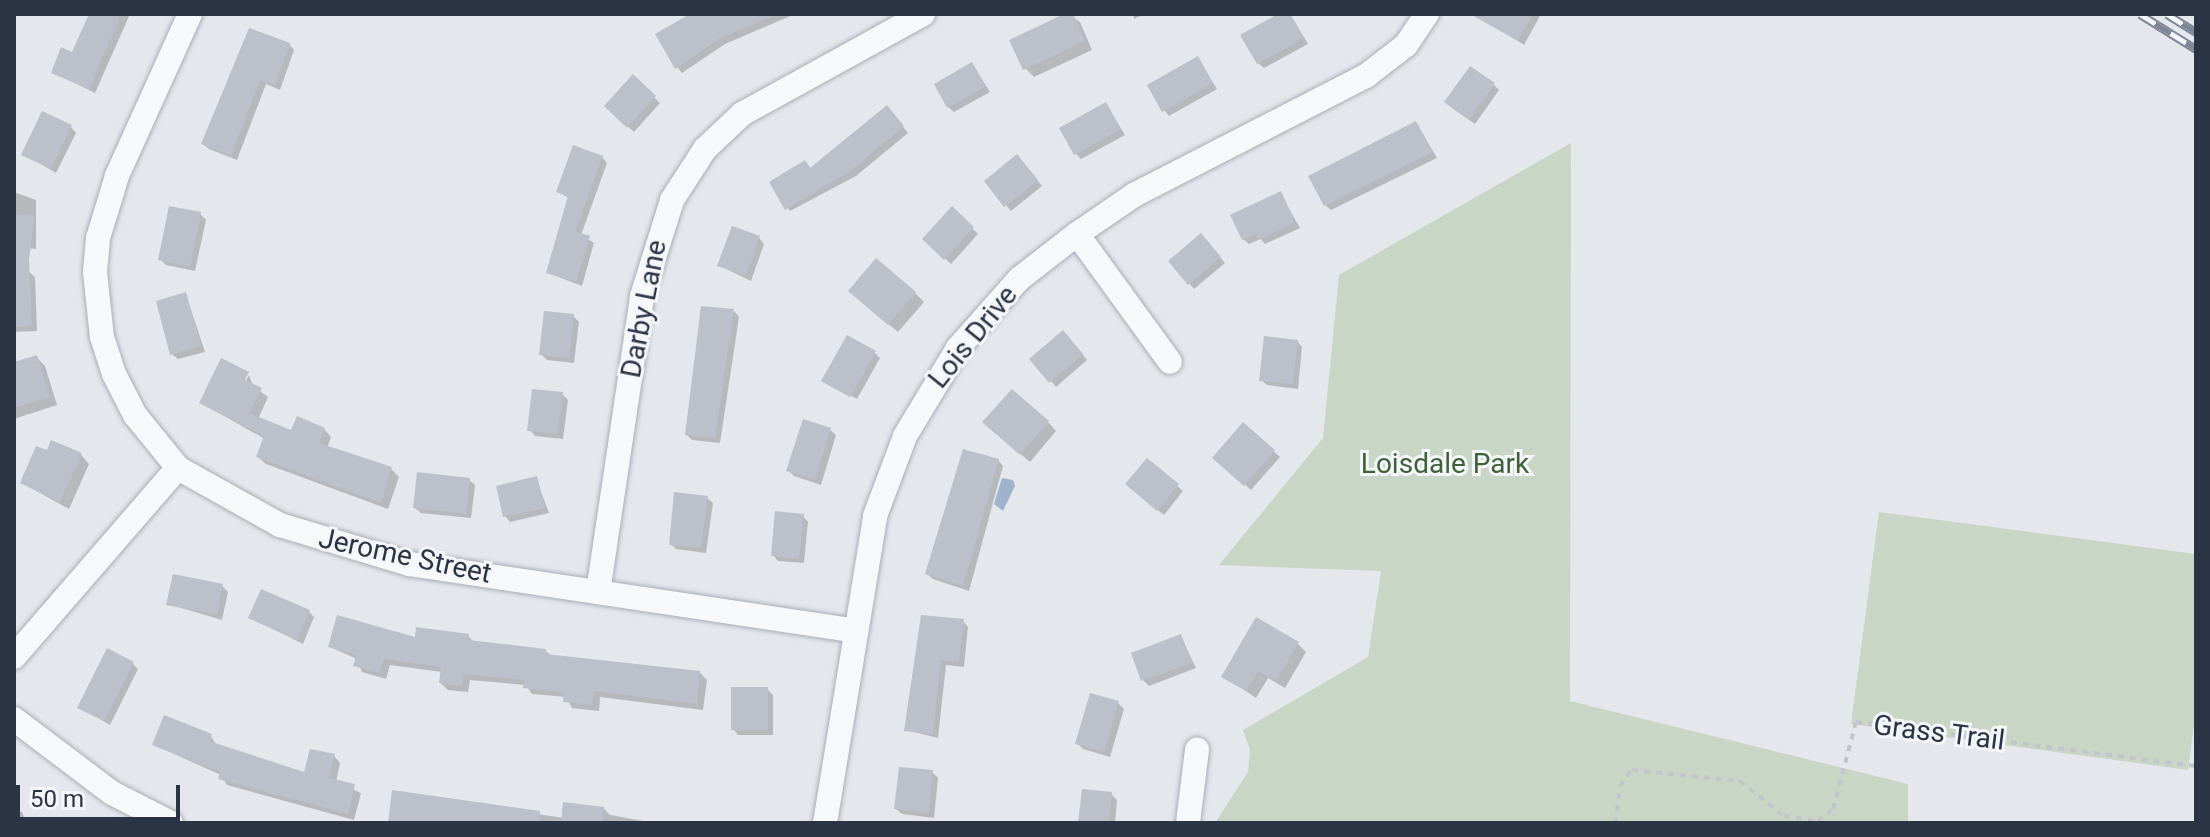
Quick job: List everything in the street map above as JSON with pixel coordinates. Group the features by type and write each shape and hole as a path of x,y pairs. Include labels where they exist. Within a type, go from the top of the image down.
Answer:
{"street":[{"name":"Jerome Street","path":"190,14 117,176 98,238 95,272 102,337 114,374 135,415 178,468 280,525 330,544 409,564 853,630"},
{"name":"Darby Lane","path":"598,592 642,296 672,200 705,149 742,114 923,14"},
{"name":"Lois Drive","path":"825,823 853,630 875,516 924,400 998,299 1077,234 1134,195 1366,76 1406,45 1427,14"},
{"path":"1077,234 1170,362"},
{"path":"14,657 178,468"},
{"path":"14,719 112,793 171,823"},
{"path":"1188,823 1197,750"}],"path":[{"name":"Grass Trail","path":"1615,823 1620,786 1632,770 1740,781 1784,816 1818,821 1833,809 1856,722 2195,766"}],"green space":[{"name":"Loisdale Park","path":"1571,143 1570,701 1908,784 1908,823 1215,823 1248,772 1250,750 1243,730 1368,657 1381,571 1219,565 1323,438 1339,275"},
{"path":"1879,512 2196,554 2196,710 2188,770 1851,724"}],"water":[{"path":"1002,478 1013,480 1015,486 1003,511 994,504"}],"building":[{"path":"89,14 121,14 89,89 51,73 61,47 72,52"},
{"path":"690,14 777,14 719,39 675,69 655,34"},
{"path":"1064,14 1073,14 1085,41 1023,70 1009,40"},
{"path":"1278,14 1290,14 1304,38 1257,64 1240,35"},
{"path":"1470,14 1533,14 1518,41"},
{"path":"249,28 290,43 275,85 260,80 231,156 201,144"},
{"path":"1198,56 1213,83 1162,112 1147,85"},
{"path":"972,62 986,86 947,108 934,84"},
{"path":"1470,66 1495,83 1469,120 1444,102"},
{"path":"633,74 656,96 627,128 604,106"},
{"path":"1106,102 1121,129 1074,155 1059,128"},
{"path":"887,105 904,126 850,171 785,210 769,182 805,160 810,168"},
{"path":"42,111 72,125 51,169 21,155"},
{"path":"1416,121 1433,152 1324,206 1308,176"},
{"path":"573,145 603,156 575,231 590,236 576,282 546,273 568,196 556,192"},
{"path":"1017,154 1038,180 1004,207 984,181"},
{"path":"1281,191 1295,222 1258,240 1256,234 1242,240 1230,215"},
{"path":"169,206 201,212 190,267 158,260"},
{"path":"952,206 974,227 944,260 922,239"},
{"path":"14,214 35,216 29,260 32,326 14,327"},
{"path":"732,226 760,236 746,276 717,266"},
{"path":"1201,233 1221,257 1188,285 1168,261"},
{"path":"876,258 916,292 888,325 848,291"},
{"path":"186,292 201,346 170,355 156,301"},
{"path":"701,306 734,309 715,438 685,435"},
{"path":"544,311 574,314 569,358 539,355"},
{"path":"1063,330 1083,354 1049,383 1029,359"},
{"path":"847,335 876,351 850,397 821,381"},
{"path":"1264,336 1298,340 1293,384 1259,381"},
{"path":"37,355 50,397 14,408 14,362"},
{"path":"221,358 249,372 245,380 262,388 249,413 291,430 297,416 325,428 319,443 392,467 381,503 256,457 264,436 199,403"},
{"path":"532,389 563,392 558,434 527,431"},
{"path":"1012,389 1049,421 1020,455 982,422"},
{"path":"803,419 831,428 815,480 786,471"},
{"path":"1243,422 1275,450 1244,486 1212,458"},
{"path":"51,440 82,453 60,502 20,483 36,446 47,450"},
{"path":"963,449 999,459 963,586 925,574"},
{"path":"1147,458 1179,484 1157,511 1125,484"},
{"path":"417,472 470,478 466,514 413,508"},
{"path":"537,476 545,508 503,517 496,486"},
{"path":"674,492 708,496 701,548 669,545"},
{"path":"775,511 804,514 799,559 771,556"},
{"path":"173,574 223,584 217,615 166,605"},
{"path":"261,589 310,610 297,640 248,618"},
{"path":"337,615 415,637 416,627 469,634 468,640 546,649 546,654 700,671 697,704 594,691 592,705 563,702 564,692 523,688 524,680 463,674 462,686 439,683 441,667 384,659 380,673 353,666 356,655 328,647"},
{"path":"921,615 964,619 959,662 941,660 933,734 904,731"},
{"path":"1256,617 1299,642 1276,681 1258,671 1246,691 1221,677"},
{"path":"1181,634 1192,663 1141,681 1131,653"},
{"path":"107,648 134,662 104,721 77,708"},
{"path":"731,687 768,687 768,730 731,730"},
{"path":"1090,693 1119,701 1104,752 1075,744"},
{"path":"164,715 212,734 209,741 304,772 310,749 335,754 329,778 355,784 348,814 218,779 220,772 152,745"},
{"path":"899,767 933,770 929,813 894,809"},
{"path":"1082,789 1112,792 1109,823 1078,823"},
{"path":"392,790 540,811 539,823 388,823"},
{"path":"563,802 604,807 602,823 561,823"}],"railway":[{"path":"2140,14 2196,49"},
{"path":"2167,14 2196,32"}]}
